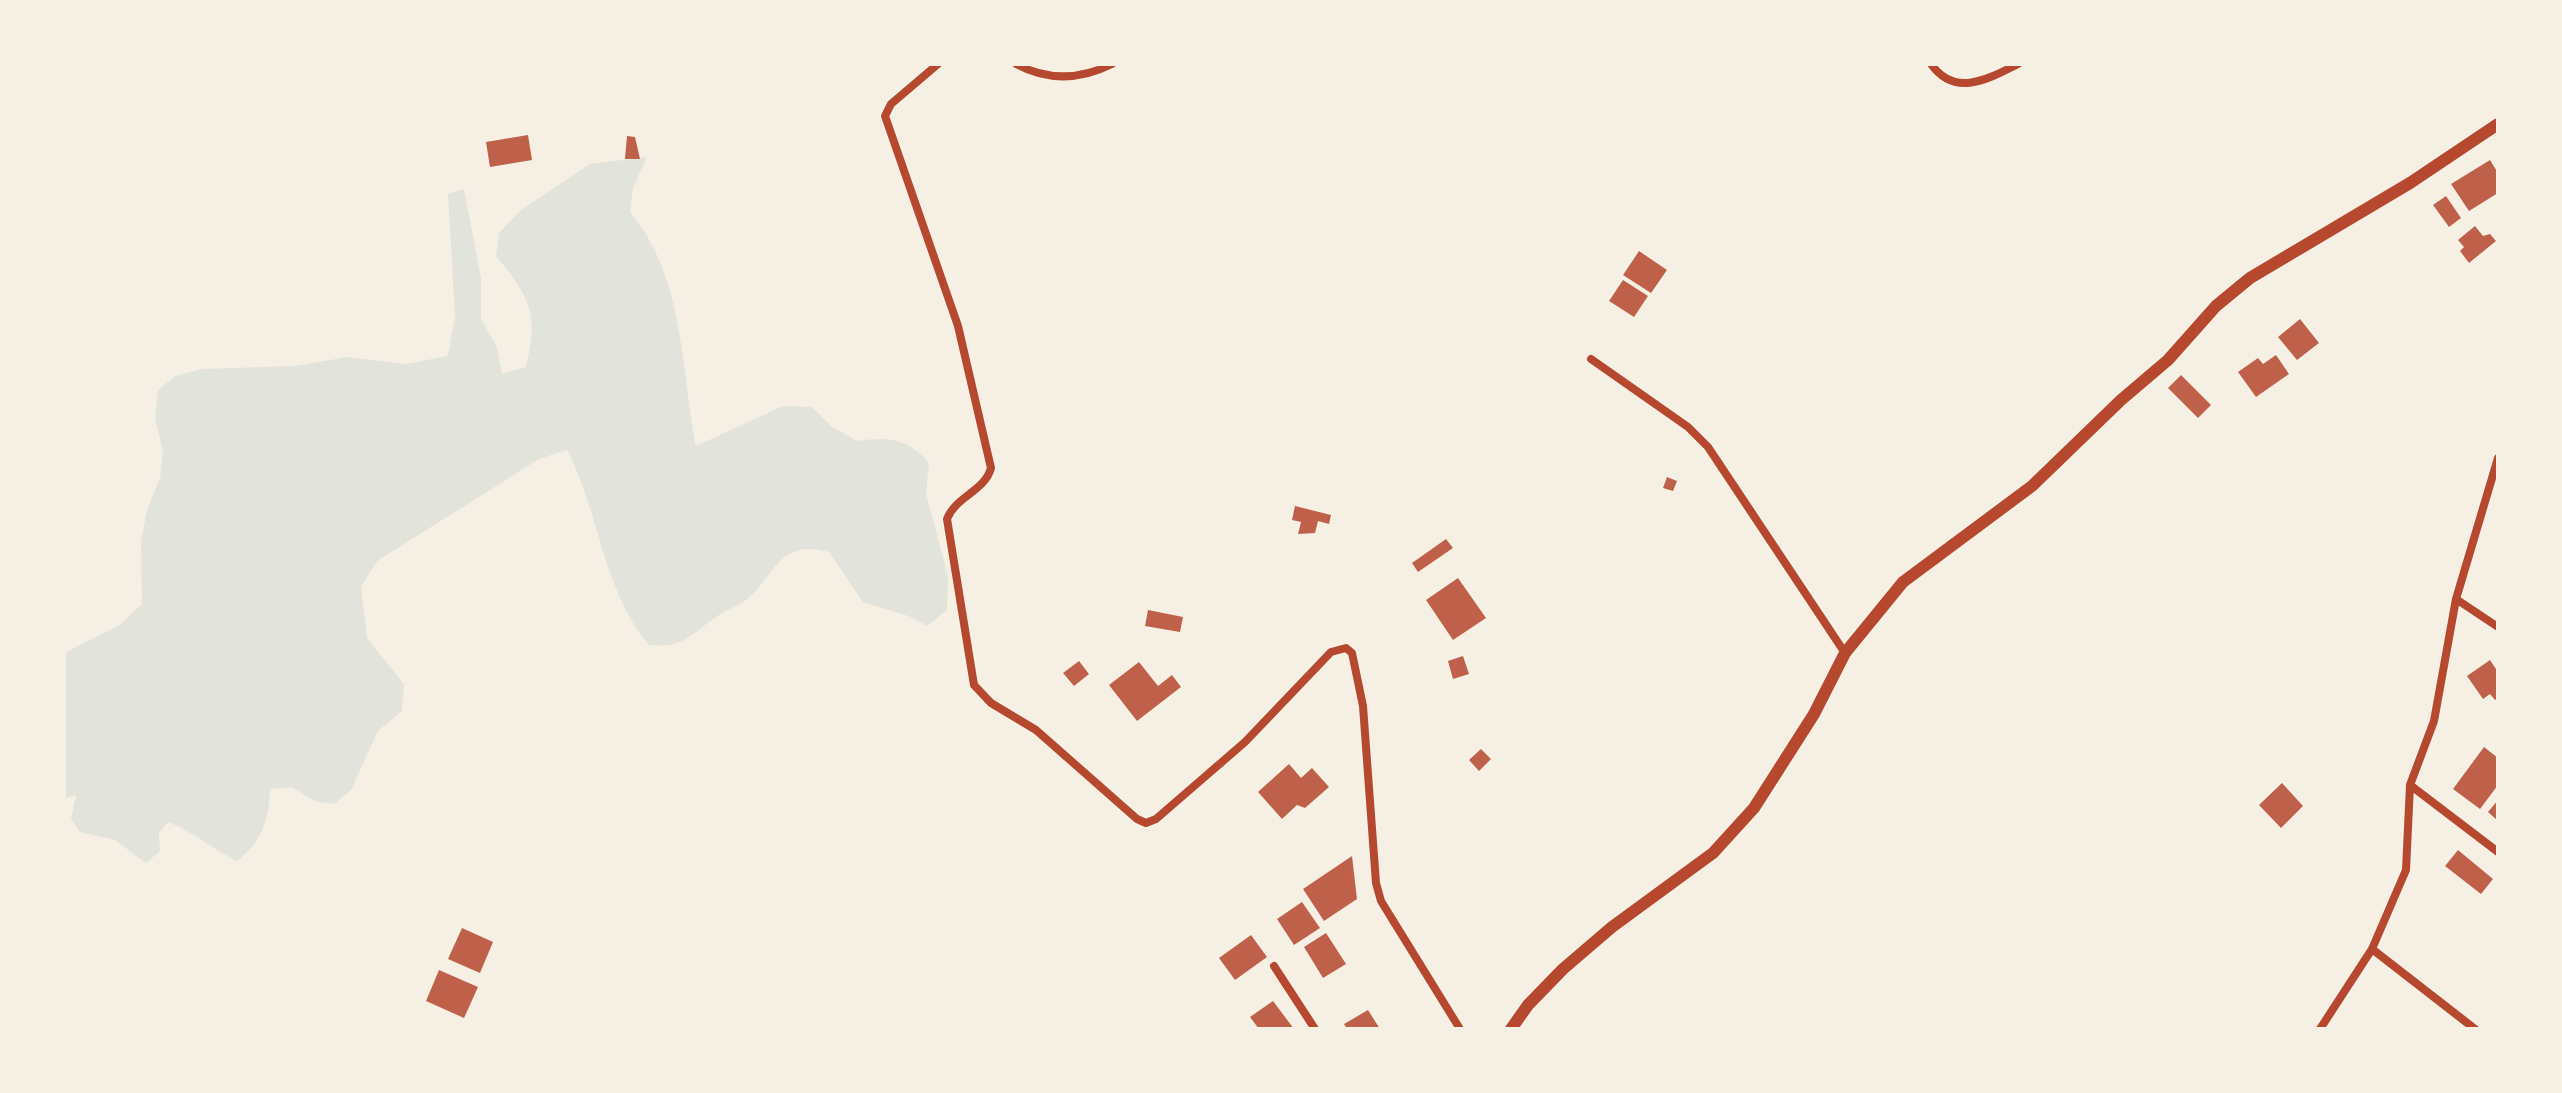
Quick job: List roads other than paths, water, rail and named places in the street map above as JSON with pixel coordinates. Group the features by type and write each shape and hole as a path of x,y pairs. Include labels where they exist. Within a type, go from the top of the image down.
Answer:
{"street":[{"path":"938,64 891,104 885,116 958,326 991,468 986,479 952,508 947,519 974,685 991,703 1036,730 1137,819 1146,823 1156,819 1245,742 1331,652 1346,648 1352,653 1363,706 1376,883 1381,901 1460,1029"},
{"path":"1016,64 1032,72 1070,78 1112,64"},
{"path":"1931,64 1944,79 1964,84 1983,81 2018,64"},
{"path":"1511,1029 1528,1005 1563,969 1612,927 1713,853 1754,808 1814,714 1845,653 1903,582 2032,486 2121,400 2168,360 2216,306 2250,278 2410,183 2498,124"},
{"path":"1591,359 1688,427 1708,447 1845,653"},
{"path":"2320,1029 2372,949 2406,870 2410,785 2434,721 2456,599 2498,458"},
{"path":"2456,599 2498,627"},
{"path":"2410,785 2498,852"},
{"path":"2372,949 2475,1029"},
{"path":"1274,966 1315,1029"}]}
